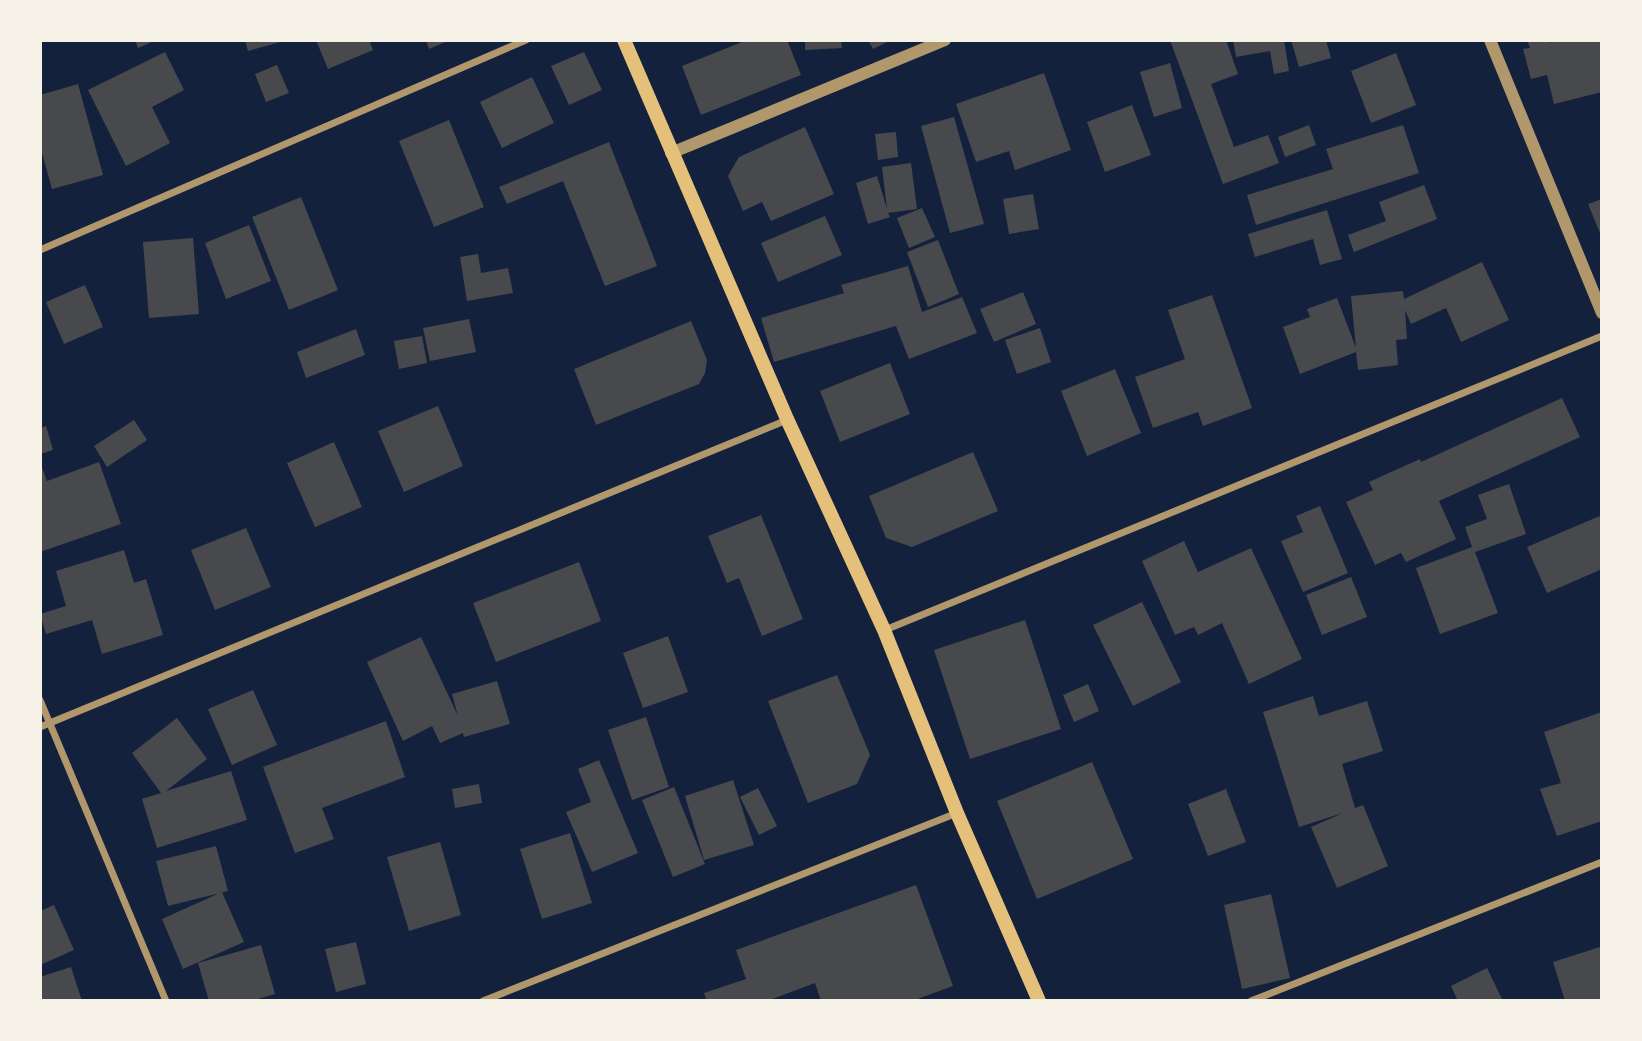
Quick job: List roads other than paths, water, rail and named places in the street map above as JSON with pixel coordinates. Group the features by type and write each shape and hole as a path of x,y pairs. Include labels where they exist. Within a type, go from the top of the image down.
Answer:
{"main road":[{"path":"624,40 787,419 884,630 957,813 1039,1001"}],"street":[{"path":"40,250 526,40"},
{"path":"671,153 945,40"},
{"path":"1490,40 1602,313"},
{"path":"884,630 1602,336"},
{"path":"40,727 787,419"},
{"path":"40,700 166,1001"},
{"path":"483,1001 957,813"},
{"path":"1251,1001 1602,862"}]}
